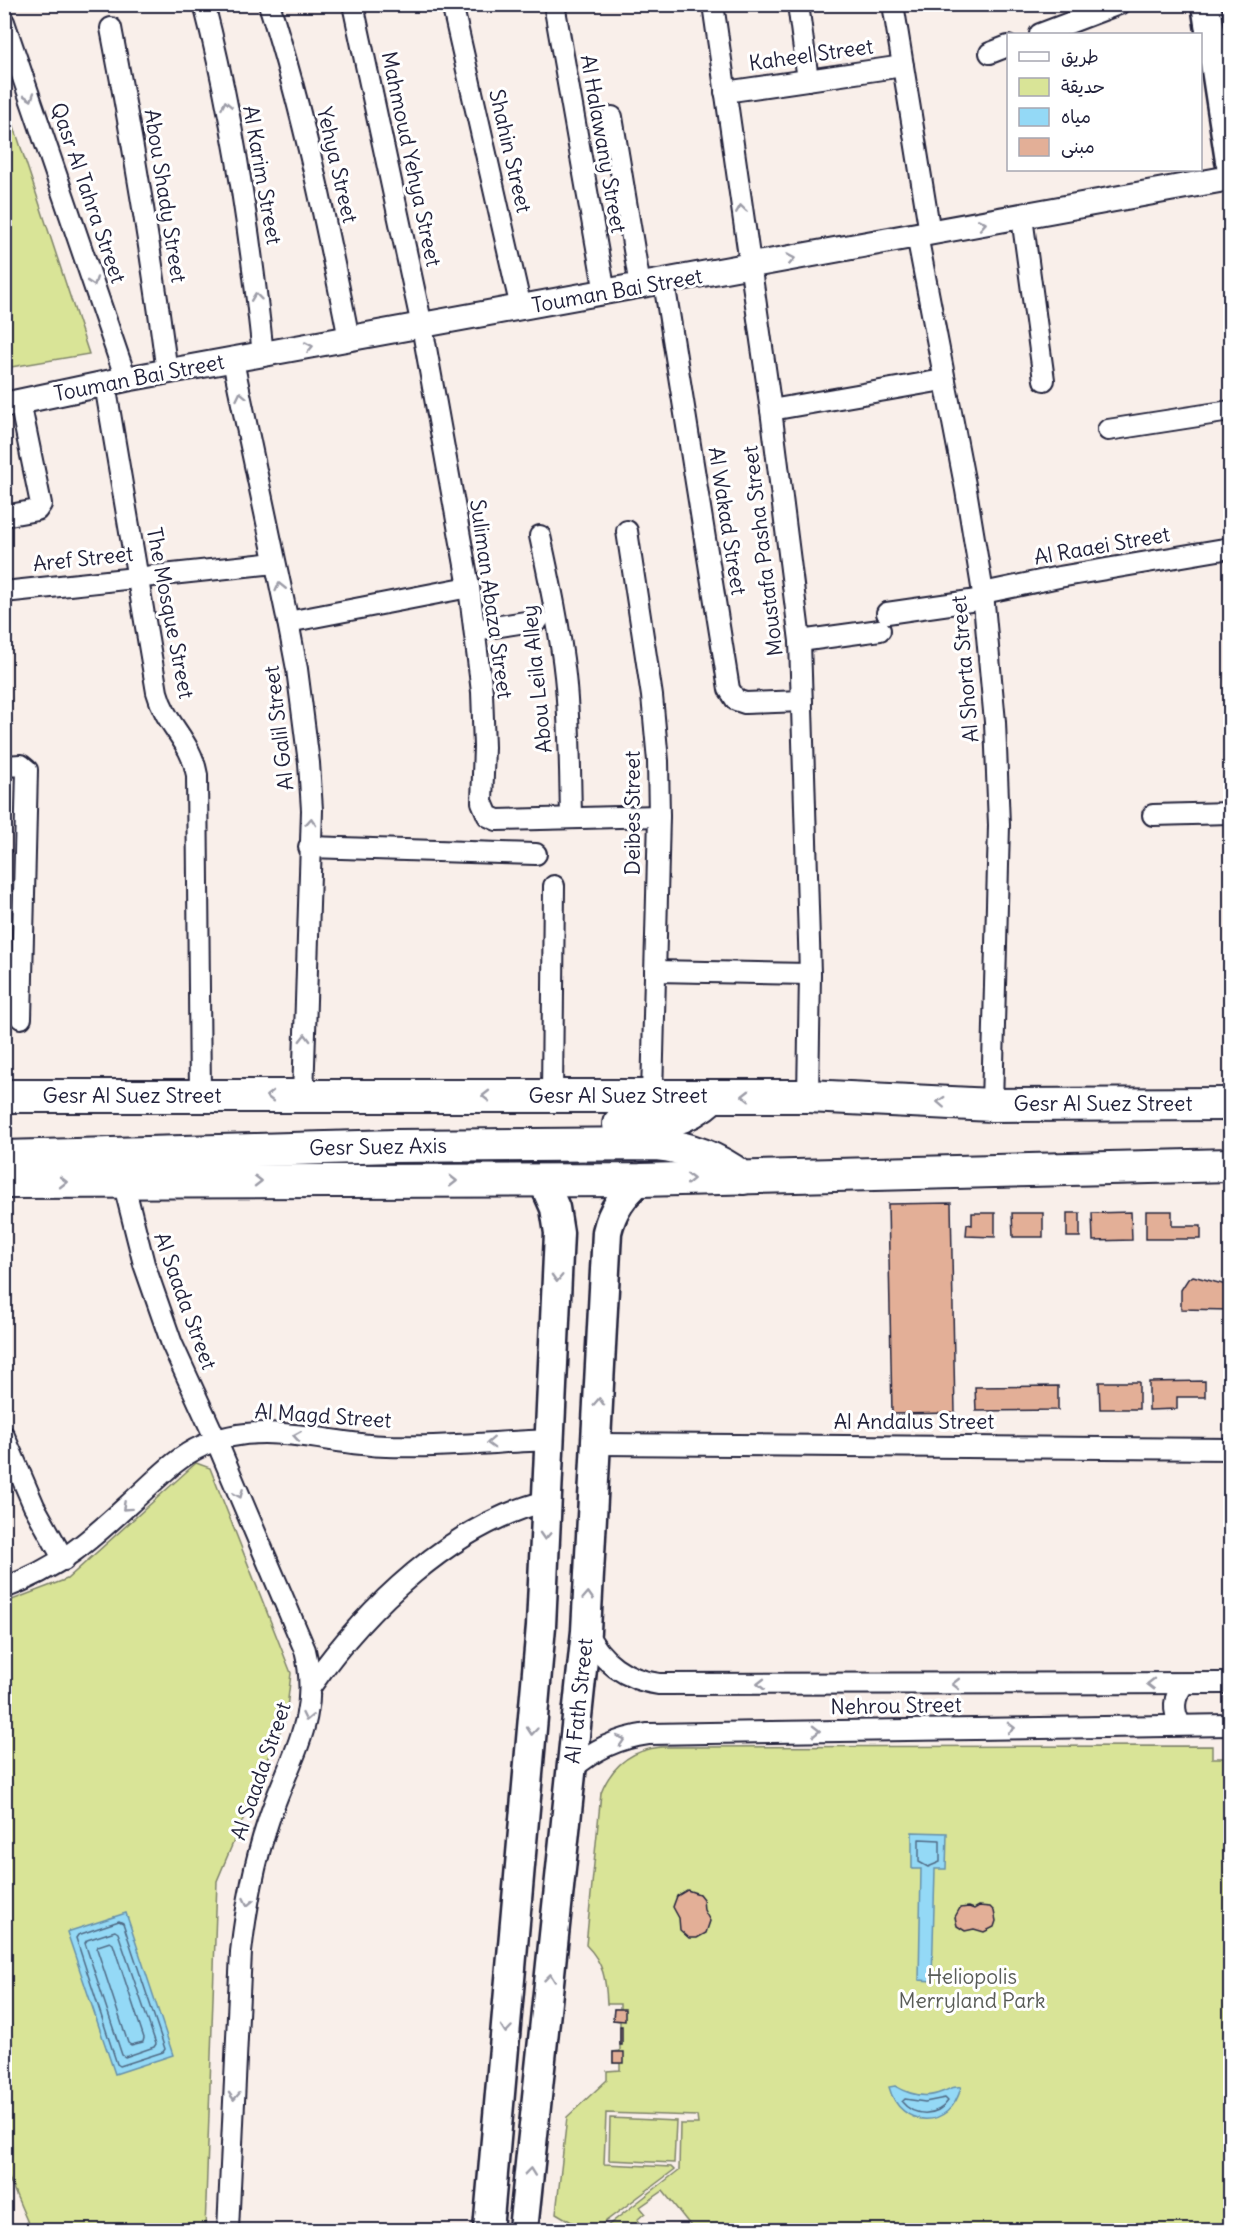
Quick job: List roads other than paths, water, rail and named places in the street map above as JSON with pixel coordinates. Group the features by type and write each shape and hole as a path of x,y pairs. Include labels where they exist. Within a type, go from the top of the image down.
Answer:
{"main road":[{"path":"1206,4 1230,160"},
{"name":"Gesr Al Suez Street","path":"4,1096 808,1096 992,1105 1230,1104"},
{"name":"Gesr Suez Axis","path":"4,1138 654,1124 692,1113 713,1096"},
{"name":"Gesr Suez Axis","path":"4,1157 394,1146 656,1144 681,1147 709,1156 744,1178"},
{"path":"4,1182 640,1180 1230,1165"},
{"name":"Al Fath Street","path":"524,2230 586,1631 606,1238 615,1207 640,1180"},
{"name":"Al Fath Street","path":"488,2230 541,1626 559,1233 557,1214 543,1181"},
{"path":"559,1233 583,1229 606,1238"},
{"path":"541,1626 586,1631"}],"street":[{"name":"Al Karim Street","path":"204,4 237,160 249,236 263,355"},
{"name":"Yehya Street","path":"269,4 306,137 349,339"},
{"name":"Mahmoud Yehya Street","path":"357,4 354,9 422,326"},
{"name":"Shahin Street","path":"452,4 520,308"},
{"name":"Al Halawany Street","path":"554,4 605,292"},
{"name":"Moustafa Pasha Street","path":"713,4 771,410 800,641 810,974 808,1096"},
{"path":"798,4 808,80"},
{"name":"Al Shorta Street","path":"893,4 943,380 966,490 983,596 995,722 999,825 992,1105"},
{"path":"1043,33 1119,4"},
{"name":"Qasr Al Tahra Street","path":"4,22 116,382"},
{"name":"Abou Shady Street","path":"111,28 152,257 167,372"},
{"name":"Kaheel Street","path":"725,92 903,66"},
{"path":"612,117 640,286"},
{"name":"Touman Bai Street","path":"12,403 167,372 1230,178"},
{"path":"1022,217 1044,380"},
{"name":"Al Wakad Street","path":"664,282 729,689 733,697 741,702 802,700"},
{"name":"Suliman Abaza Street","path":"422,326 475,630 482,692 484,747 482,802 485,812 497,820 659,816"},
{"name":"Al Galil Street","path":"233,361 297,669 309,763 312,810 309,847 303,1096"},
{"path":"771,410 943,380"},
{"name":"The Mosque Street","path":"116,382 138,578 160,702 169,722 190,750 197,775 200,1096"},
{"path":"4,516 37,510 41,504 12,403"},
{"path":"1108,430 1230,411"},
{"name":"Deibes Street","path":"627,531 652,696 658,761 659,816 652,1096"},
{"name":"Abou Leila Alley","path":"540,536 555,606 565,676 570,747 571,818"},
{"name":"Al Raaei Street","path":"800,641 1059,577 1230,548"},
{"name":"Aref Street","path":"4,592 275,563"},
{"path":"288,622 469,588"},
{"path":"475,630 538,620"},
{"path":"4,766 21,765 27,770 21,1018"},
{"path":"1153,815 1230,813"},
{"path":"309,847 536,854"},
{"path":"552,1095 554,886"},
{"path":"655,971 810,974"},
{"name":"Al Saada Street","path":"123,1181 141,1254 161,1314 305,1650 311,1686 305,1725 268,1821 245,1914 241,1953 228,2230"},
{"name":"Al Magd Street","path":"4,1588 43,1572 64,1560 89,1541 172,1465 193,1451 216,1440 238,1434 283,1433 354,1444 389,1446 550,1440"},
{"path":"4,1436 34,1506 64,1560"},
{"name":"Al Andalus Street","path":"597,1444 1227,1454"},
{"path":"311,1686 330,1659 362,1622 423,1566 464,1538 500,1518 522,1507 547,1501"},
{"name":"Nehrou Street","path":"586,1631 600,1653 619,1670 634,1678 659,1684 1184,1684 1228,1680"},
{"path":"1181,1725 1174,1704 1177,1693 1184,1684"},
{"name":"Nehrou Street","path":"572,1769 607,1745 631,1736 648,1734 1230,1725"}],"water":[{"path":"912,1832 947,1833 946,1869 935,1869 932,1981 919,1980 921,1869 912,1869"},
{"path":"126,1913 173,2055 115,2074 67,1932"},
{"path":"895,2086 906,2092 924,2096 953,2087 961,2087 955,2101 947,2111 937,2117 925,2119 914,2117 903,2111 895,2101 889,2087"}],"park label":[{"name":"Heliopolis Merryland Park","path":"972,1989"}]}
